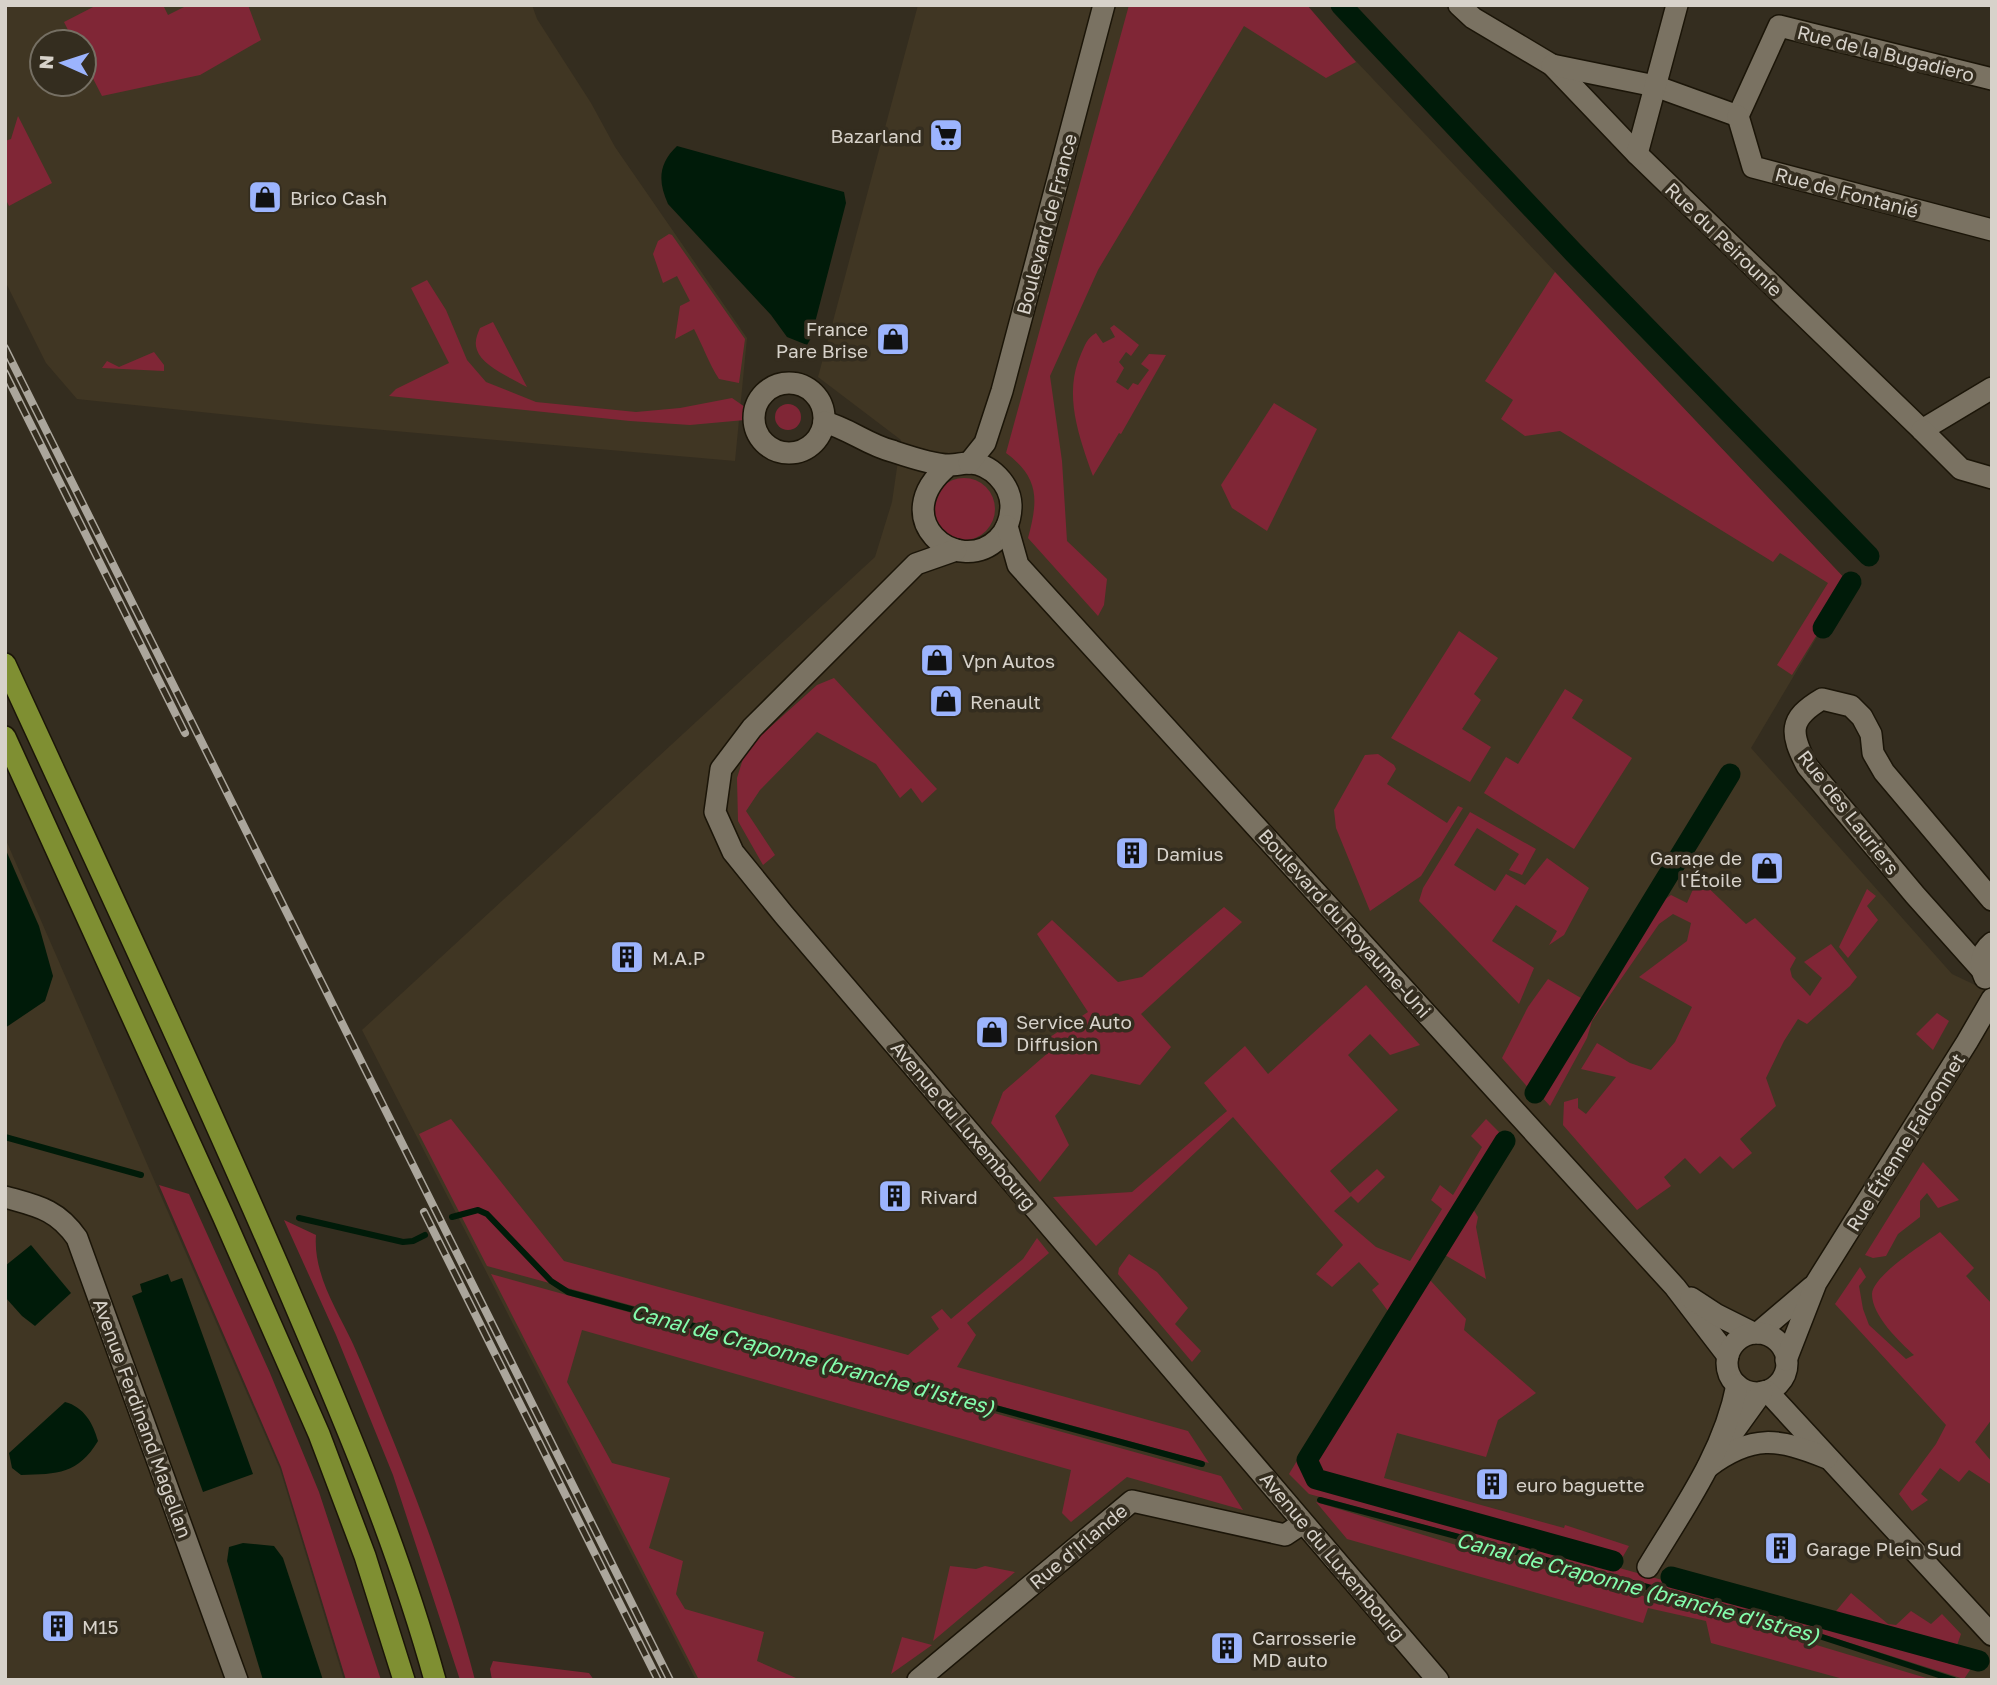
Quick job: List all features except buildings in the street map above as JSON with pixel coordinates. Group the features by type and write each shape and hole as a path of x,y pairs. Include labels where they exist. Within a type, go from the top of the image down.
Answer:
{"highway":[{"path":"5,664 249,1198 348,1428 393,1548 435,1680"},
{"path":"5,737 319,1434 365,1556 404,1680"}],"street":[{"name":"Boulevard de France","path":"958,464 985,443 1005,380 1104,5"},
{"path":"1637,154 1677,5"},
{"name":"Rue du Peirounie","path":"1469,10 1552,65 1637,154 1961,469 1992,478"},
{"name":"Rue de la Bugadiero","path":"1738,116 1779,26 1992,79"},
{"path":"1552,65 1655,86 1738,116"},
{"name":"Rue de Fontanié","path":"1738,116 1753,167 1992,230"},
{"path":"1922,429 1992,388"},
{"path":"824,422 841,427 888,450 958,464 979,464 995,473 1005,485 1011,513 999,538 979,550"},
{"path":"985,443 995,473"},
{"path":"888,450 927,488"},
{"path":"958,464 934,477 927,488 923,508 928,527 944,545 956,550 979,550 1015,561"},
{"name":"Boulevard du Royaume-Uni","path":"1007,526 1015,561 1675,1287 1728,1356"},
{"name":"Avenue du Luxembourg","path":"916,564 928,527"},
{"name":"Avenue du Luxembourg","path":"956,550 916,564 752,728 721,769 715,812 733,852 784,915 1438,1680"},
{"name":"Rue des Lauriers","path":"1987,978 1807,766 1796,745 1796,726 1801,712 1822,699 1851,706 1863,717 1871,734 1873,753 1884,772 1992,900"},
{"name":"Rue des Lauriers","path":"1987,978 1982,954 1992,943"},
{"name":"Rue Étienne Falconnet","path":"1786,1364 1816,1283 1992,999"},
{"name":"Avenue Ferdinand Magellan","path":"5,1197 46,1208 66,1222 76,1238 237,1680"},
{"name":"Rue Étienne Falconnet","path":"1756,1333 1816,1283"},
{"name":"Boulevard du Royaume-Uni","path":"1675,1287 1717,1315 1756,1333"},
{"path":"1786,1364 1778,1384 1765,1391 1753,1392 1737,1384 1727,1367 1728,1356 1737,1340 1756,1333 1774,1338 1780,1344 1786,1364 1798,1423"},
{"path":"1708,1467 1725,1428 1737,1384"},
{"path":"1765,1391 1798,1423 1992,1634"},
{"path":"1648,1567 1708,1467 1765,1391"},
{"path":"1708,1467 1729,1452 1766,1442 1796,1445 1832,1461"},
{"name":"Rue d'Irlande","path":"918,1680 1132,1501 1285,1535 1303,1523"}],"shaded area":[{"path":"5,5 532,5 537,19 591,103 615,147 747,338 735,461 316,424 77,399 46,363 5,281"},
{"path":"97,5 163,5 168,15 188,5 248,5 261,40 200,75 102,96 98,88 98,28 67,28 64,22"},
{"path":"918,5 1303,5 1849,583 1751,748 1952,974 1992,993 1992,1680 696,1680 362,1030 875,557 892,502 901,440 818,377"},
{"path":"1129,5 1307,5 1356,62 1326,78 1244,26 1098,270 1050,376 1062,461 1067,541 1107,579 1104,605 1098,616 1028,538 1034,513 1034,491 1025,472 1006,453"},
{"path":"18,116 52,183 9,206 5,198 5,141 11,139"},
{"path":"677,146 844,192 846,203 807,345 787,337 771,315 668,204 661,181 663,166"},
{"path":"669,234 745,339 739,383 719,379 694,329 675,339 680,306 690,301 677,276 663,283 653,254 658,241"},
{"path":"1555,272 1849,583 1792,675 1777,665 1828,583 1780,553 1773,562 1560,431 1525,436 1501,419 1513,400 1485,381"},
{"path":"427,280 446,310 467,360 486,382 536,402 636,412 680,408 732,398 745,407 745,420 690,425 630,421 389,396 396,389 449,363 411,288"},
{"path":"493,322 527,387 499,372 480,356 476,344 478,333 480,328"},
{"path":"1114,325 1139,345 1131,356 1126,352 1119,362 1124,368 1116,382 1128,390 1133,383 1138,385 1149,370 1141,364 1149,354 1166,355 1121,434 1119,433 1093,476 1078,431 1073,384 1088,339 1096,333 1103,343 1115,337 1110,328"},
{"path":"154,352 164,365 164,371 102,368 107,361 119,367"},
{"path":"1274,403 1317,429 1267,531 1232,508 1221,485"},
{"path":"788,404 797,408 801,417 797,426 788,430 779,426 775,417 779,408"},
{"path":"958,478 970,478 986,487 993,497 993,521 986,531 970,540 958,540 947,535 938,526 933,515 933,503 938,492 947,483"},
{"path":"1459,631 1498,658 1474,694 1481,700 1462,729 1491,747 1470,782 1391,738"},
{"path":"834,678 937,789 922,803 911,788 900,798 876,764 817,732 760,790 746,811 775,855 763,865 738,821 737,778 746,749 817,685"},
{"path":"1565,689 1583,700 1572,718 1632,758 1574,849 1484,793 1506,757 1518,764"},
{"path":"1378,754 1396,769 1387,784 1447,823 1458,806 1463,808 1421,876 1370,911 1336,828 1334,810 1365,755"},
{"path":"1470,812 1536,849 1522,875 1509,870 1519,854 1477,828 1454,865 1495,891 1506,874 1525,885 1547,858 1589,888 1564,935 1549,945 1557,931 1516,905 1492,941 1534,968 1519,1004 1419,901 1423,888"},
{"path":"5,838 280,1469 344,1680 5,1680"},
{"path":"5,848 39,926 53,976 45,1001 5,1028"},
{"path":"1698,878 1746,924 1755,918 1796,958 1790,969 1792,977 1810,996 1822,978 1804,962 1831,944 1857,977 1807,1024 1798,1019 1784,1041 1766,1078 1776,1106 1740,1139 1752,1153 1733,1169 1720,1156 1700,1174 1685,1158 1664,1177 1671,1186 1637,1210 1563,1125 1564,1102 1578,1098 1578,1108 1586,1114 1616,1077 1581,1069 1597,1043 1630,1063 1651,1070 1675,1042 1692,1007 1639,977 1687,941 1691,923 1673,914 1659,924 1592,1021 1587,1038 1550,1106 1540,1095 1657,905 1671,895 1687,903"},
{"path":"1867,889 1876,896 1867,906 1878,920 1848,958 1839,947"},
{"path":"1224,907 1242,922 1141,1014 1171,1047 1140,1085 1091,1074 1055,1116 1069,1145 1040,1182 991,1123 1003,1092 1049,1052 1041,1043 1088,1012 1037,934 1052,920 1118,982 1142,977"},
{"path":"1548,979 1588,1002 1540,1081 1531,1091 1502,1058 1528,1007"},
{"path":"1366,985 1420,1045 1390,1055 1370,1034 1348,1055 1398,1110 1330,1171 1350,1193 1377,1169 1385,1177 1358,1203 1351,1196 1334,1211 1376,1247 1410,1261 1442,1209 1431,1200 1440,1185 1453,1195 1482,1147 1471,1136 1486,1119 1504,1137 1306,1459 1304,1463 1313,1482 1972,1667 1964,1679 1761,1615 1309,1494 1289,1474 1388,1311 1372,1290 1379,1284 1359,1262 1332,1287 1316,1274 1343,1245 1233,1117 1096,1246 1053,1197 1132,1192 1227,1111 1204,1083 1245,1046 1268,1074"},
{"path":"1937,1013 1949,1021 1933,1050 1916,1034"},
{"path":"451,1119 564,1261 908,1355 939,1329 931,1317 942,1309 951,1319 1023,1259 1037,1238 1049,1253 967,1323 976,1335 957,1367 1188,1431 1209,1463 487,1266 419,1134"},
{"path":"1509,1143 1513,1146 1473,1209 1478,1217 1476,1227 1486,1279 1445,1255 1430,1280 1466,1319 1464,1330 1536,1393 1498,1420 1486,1457 1397,1433 1384,1478 1564,1528 1565,1525 1629,1546 1621,1560 1319,1476 1313,1460"},
{"path":"1923,1162 1959,1200 1938,1208 1927,1193 1920,1201 1920,1217 1898,1234 1886,1256 1873,1258 1865,1255"},
{"path":"159,1185 189,1194 270,1373 319,1492 381,1680 346,1680 281,1467"},
{"path":"284,1220 316,1235 322,1278 365,1372 422,1515 456,1613 475,1680 460,1680 393,1475 336,1335"},
{"path":"1940,1232 1974,1268 1966,1276 1992,1304 1992,1419 1975,1442 1992,1462 1992,1485 1969,1470 1959,1482 1940,1468 1921,1494 1928,1500 1912,1511 1899,1494 1936,1444 1946,1425 1835,1304 1860,1267 1866,1277 1859,1286 1869,1325 1906,1359 1914,1355 1882,1320 1872,1294 1875,1286 1890,1269"},
{"path":"31,1245 71,1293 35,1326 5,1297 5,1266"},
{"path":"1129,1254 1157,1272 1188,1308 1175,1324 1201,1351 1192,1362 1118,1274"},
{"path":"168,1274 171,1282 182,1278 253,1474 203,1492 132,1296 142,1292 140,1284"},
{"path":"491,1274 1221,1476 1243,1510 1127,1477 1071,1522 1062,1513 1071,1470 582,1330 567,1382 612,1463 670,1478 649,1548 683,1561 676,1594 685,1609 764,1632 757,1661 796,1678 699,1680"},
{"path":"65,1402 72,1404 87,1417 98,1441 83,1460 66,1470 21,1475 12,1468 9,1453"},
{"path":"1316,1502 1456,1545 1746,1624 1933,1680 1847,1680 1711,1643 1706,1621 1648,1608 1643,1623 1347,1539"},
{"path":"243,1543 274,1546 283,1558 323,1680 263,1680 227,1561 229,1547"},
{"path":"950,1566 976,1569 985,1566 1015,1572 933,1641"},
{"path":"1851,1593 1888,1624 1896,1625 1911,1611 1931,1624 1942,1614 1961,1634 1955,1651 1832,1616"},
{"path":"902,1637 932,1645 891,1674"},
{"path":"493,1661 589,1673 594,1680 492,1680 490,1669"}],"waterway":[{"path":"1341,5 1574,253 1869,556"},
{"path":"1823,628 1851,582"},
{"path":"1535,1093 1730,774"},
{"name":"Canal de Craponne (branche d'Istres)","path":"5,1137 141,1175"},
{"path":"1505,1141 1307,1460 1316,1479 1613,1561"},
{"name":"Canal de Craponne (branche d'Istres)","path":"452,1217 478,1210 487,1214 551,1281 568,1292 1202,1464"},
{"name":"Canal de Craponne (branche d'Istres)","path":"299,1218 403,1242 425,1235"},
{"name":"Canal de Craponne (branche d'Istres)","path":"1320,1500 1764,1618 1954,1680"},
{"path":"1671,1577 1979,1661"}],"railway":[{"path":"5,348 670,1680"},
{"path":"5,373 185,733"},
{"path":"424,1212 658,1680"}],"place":[{"name":"Bazarland","path":"946,135"},
{"name":"Brico Cash","path":"265,197"},
{"name":"France Pare Brise","path":"893,339"},
{"name":"Vpn Autos","path":"937,660"},
{"name":"Renault","path":"946,701"},
{"name":"Damius","path":"1132,853"},
{"name":"Garage de l'Étoile","path":"1767,868"},
{"name":"M.A.P","path":"627,957"},
{"name":"Service Auto Diffusion","path":"992,1032"},
{"name":"Rivard","path":"895,1196"},
{"name":"euro baguette","path":"1492,1484"},
{"name":"Garage Plein Sud","path":"1781,1548"},
{"name":"M15","path":"58,1626"},
{"name":"Carrosserie MD auto","path":"1227,1648"}]}
